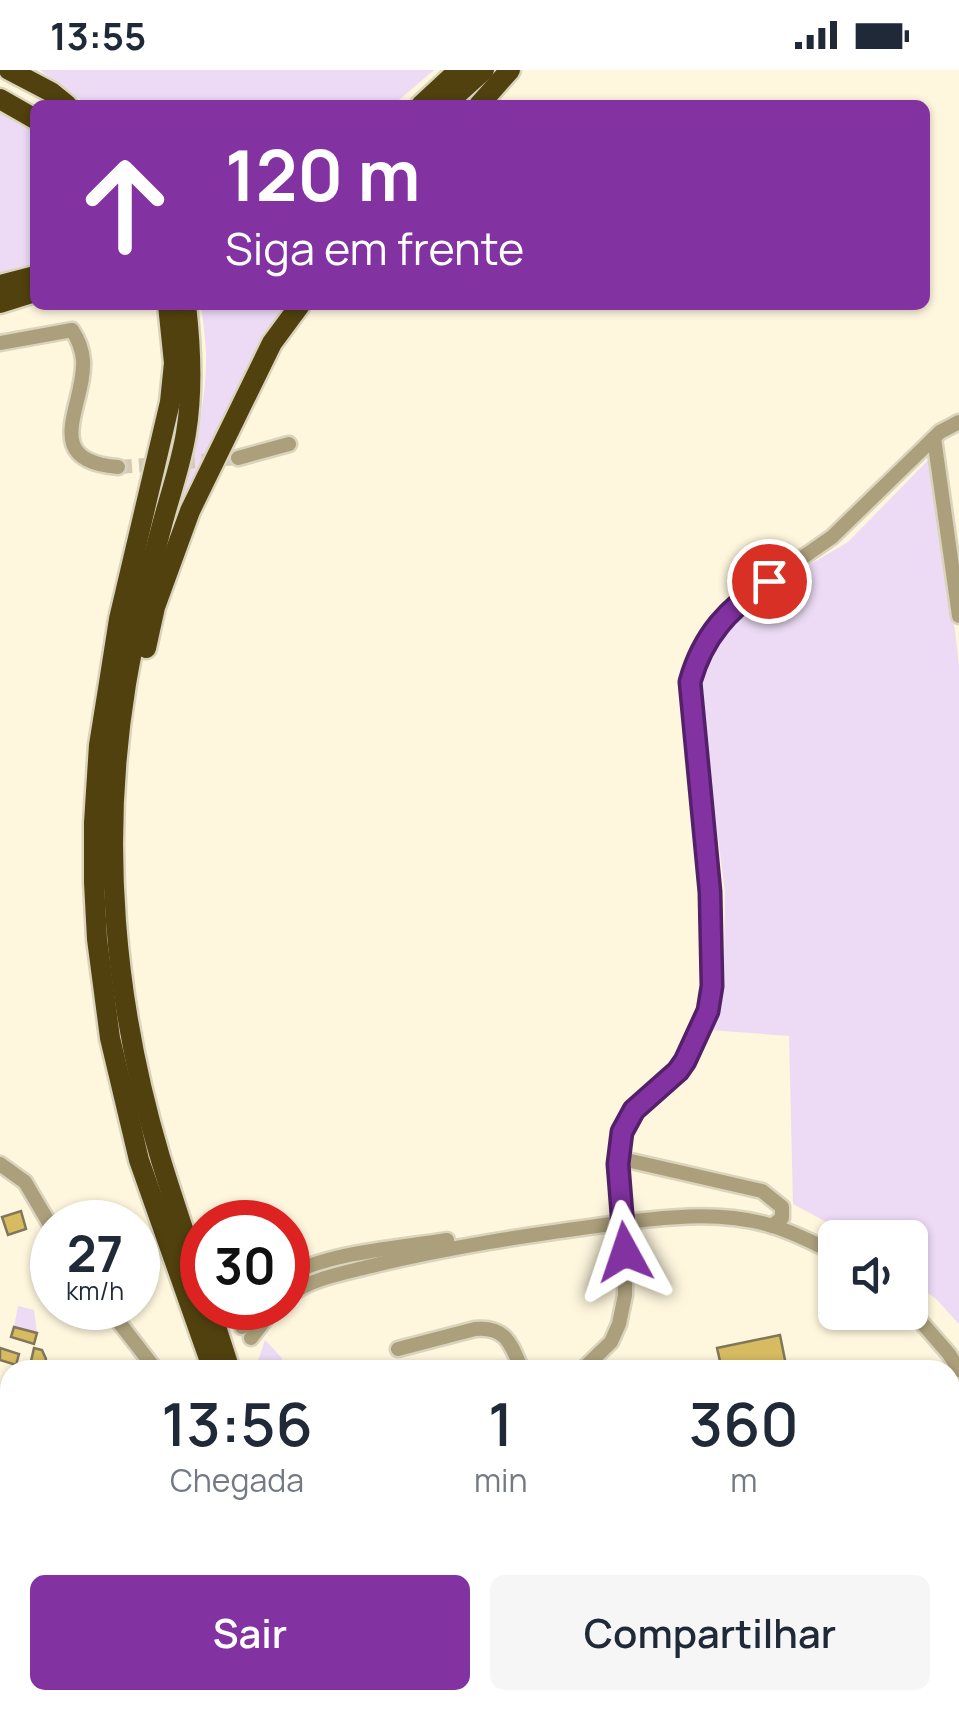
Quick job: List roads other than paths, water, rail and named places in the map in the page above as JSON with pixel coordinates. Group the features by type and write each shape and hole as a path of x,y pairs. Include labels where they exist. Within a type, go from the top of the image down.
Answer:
{"highway":[{"path":"9,70 61,100"},
{"path":"426,100 459,70"},
{"path":"451,100 484,70"},
{"path":"484,100 510,70"},
{"path":"0,86 30,102"},
{"path":"0,99 30,116"},
{"path":"0,285 30,277"},
{"path":"0,303 30,294"},
{"path":"169,310 174,362 170,402 110,672 99,745 94,882 110,1038 139,1160 209,1360"},
{"path":"180,1218 159,1154 128,1014 116,939 111,838 125,690 140,606 186,434 192,365 186,310"},
{"path":"115,775 128,747 155,606 190,512 272,343 296,310"},
{"path":"217,1330 227,1360"}],"street":[{"path":"0,343 72,330 80,341 83,364 71,430 73,445 81,456 100,466 118,468"},
{"path":"592,1360 610,1342 620,1324 625,1295 618,1158 622,1132 634,1110 678,1071 708,1011 713,968 710,892 690,693 701,651 737,603 832,537 940,432 959,422"},
{"path":"934,438 959,616"},
{"path":"238,458 289,444"},
{"path":"618,1158 762,1191 782,1207 782,1218 772,1226"},
{"path":"0,1164 24,1182 35,1200"},
{"path":"634,1220 685,1215 744,1218 818,1246"},
{"path":"310,1266 489,1232 612,1224 485,1241 310,1283"},
{"path":"398,1350 475,1328 489,1328 506,1337 517,1360"},
{"path":"125,1330 148,1360"},
{"path":"928,1330 953,1360"}],"tunnel":[{"path":"118,467 238,458"}]}
